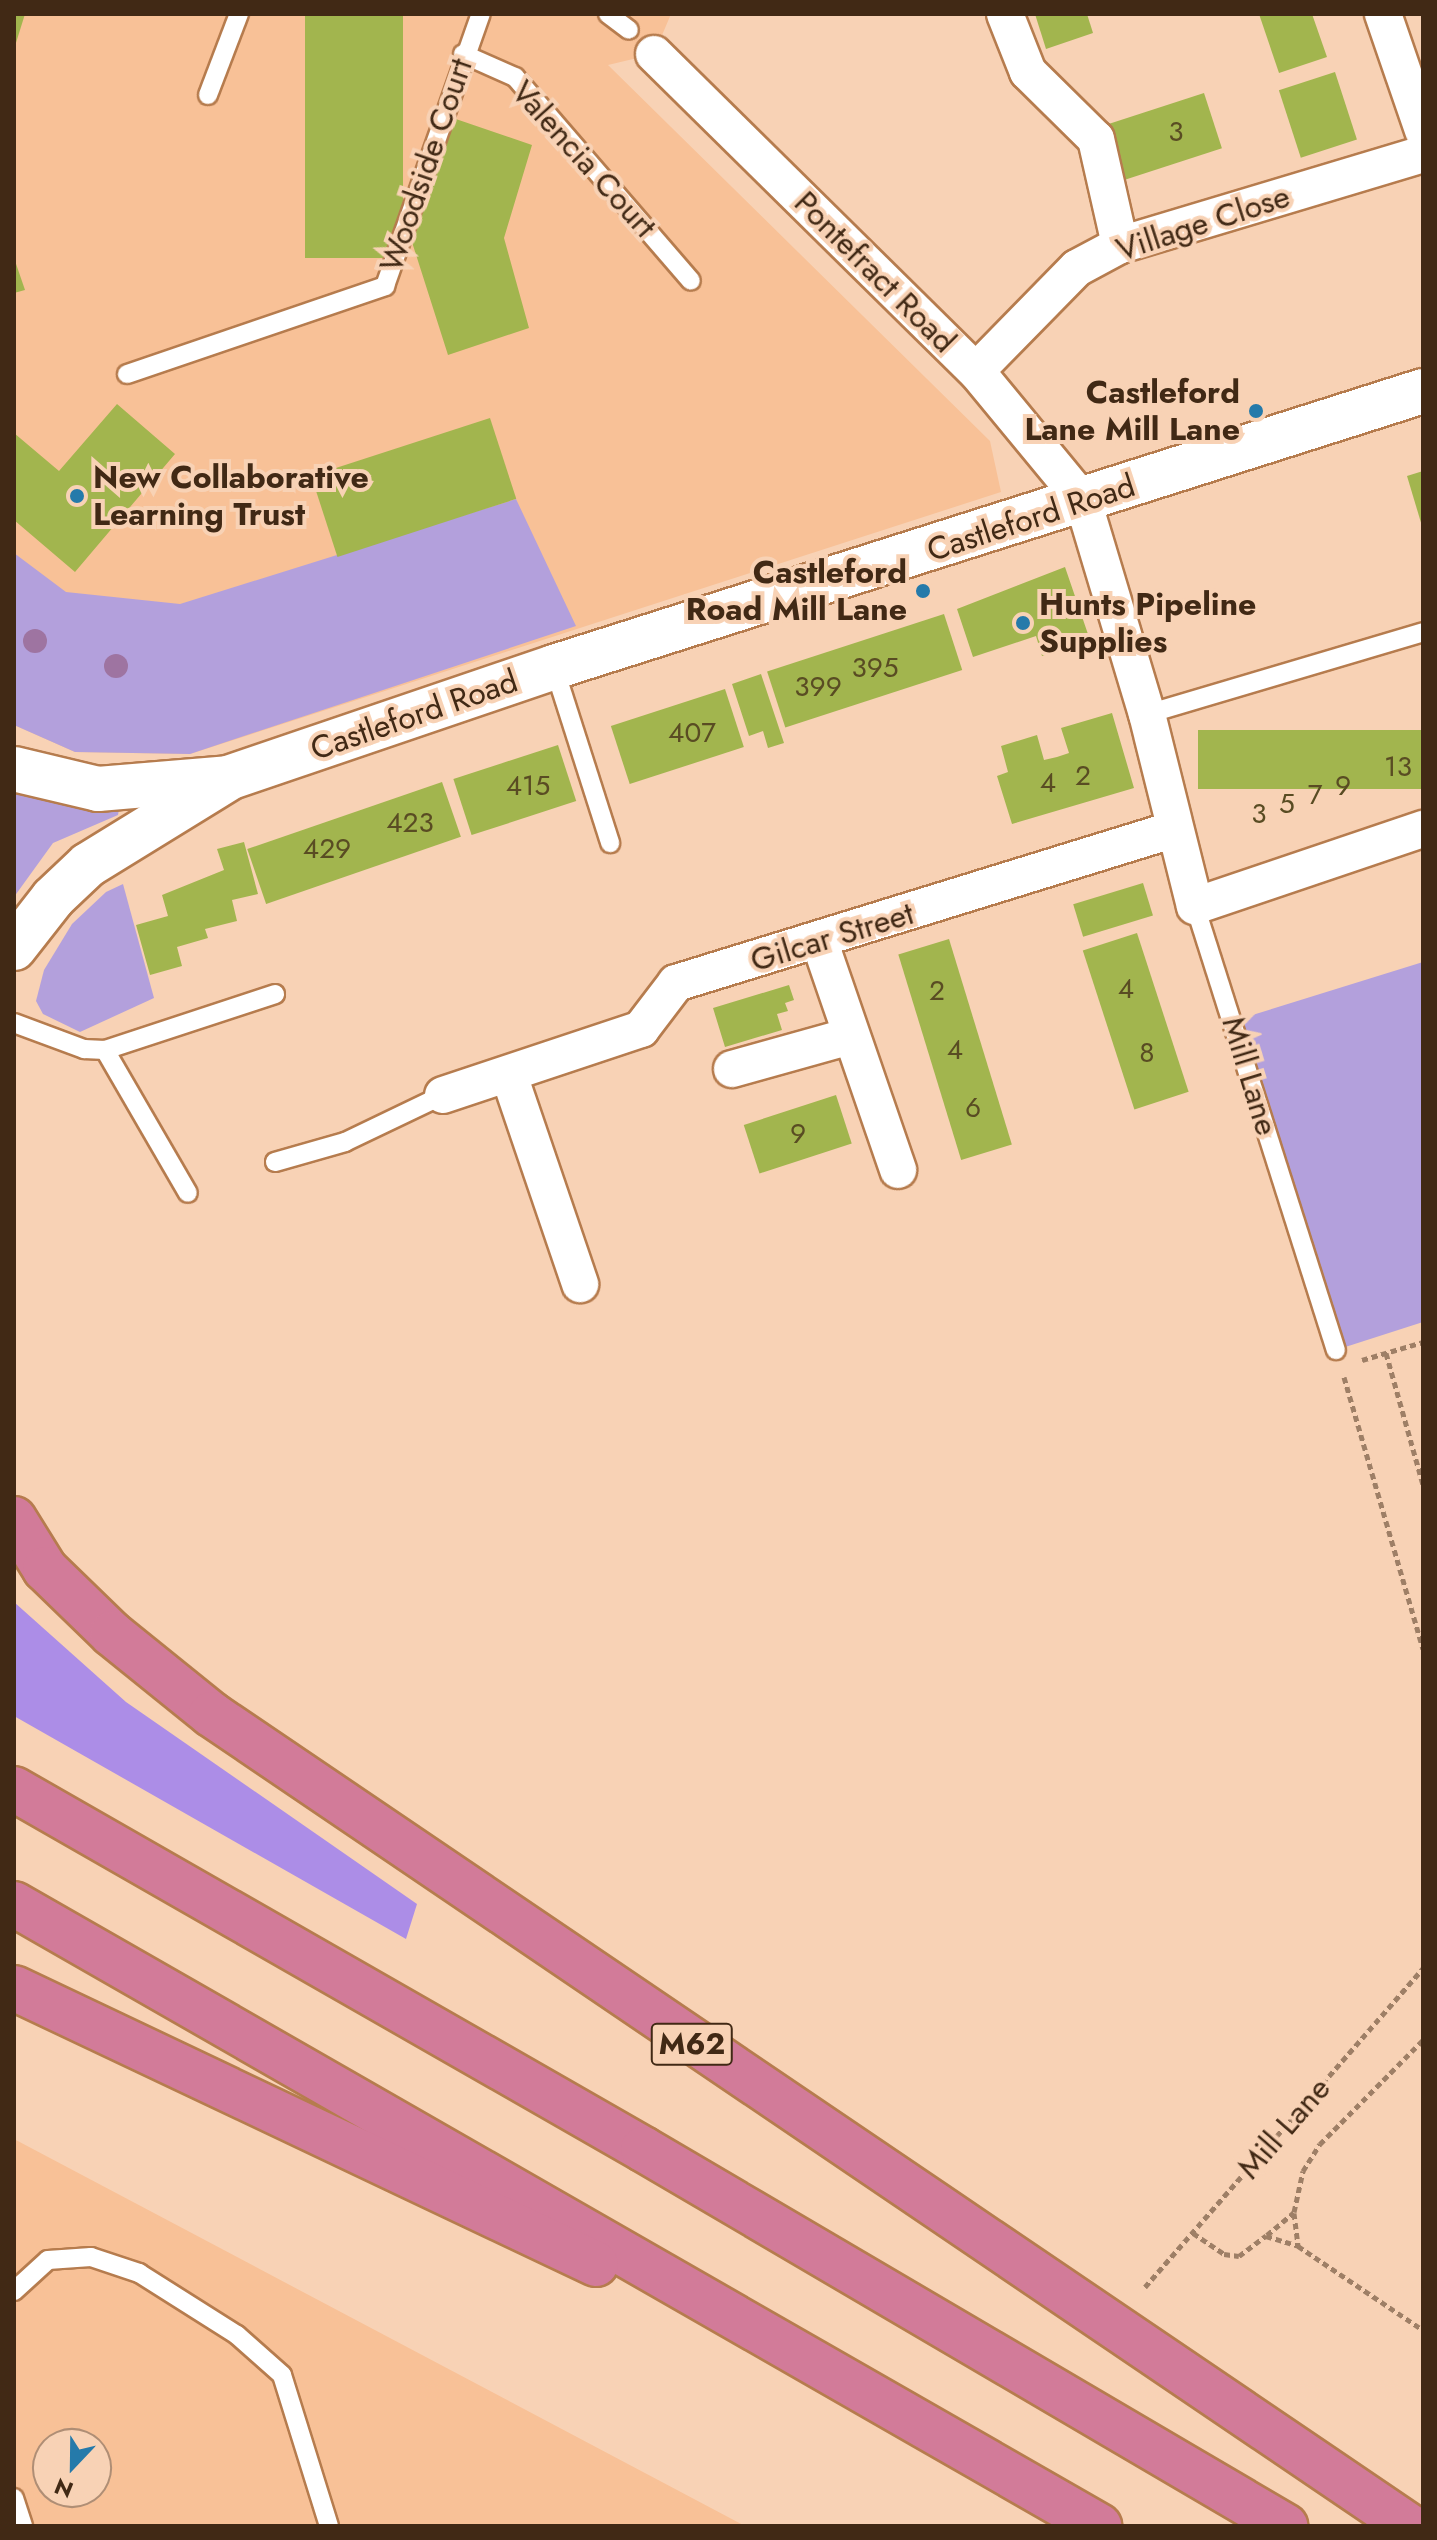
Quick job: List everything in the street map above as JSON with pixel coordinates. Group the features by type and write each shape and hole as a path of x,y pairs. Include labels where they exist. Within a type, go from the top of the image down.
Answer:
{"highway":[{"name":"M62","path":"14,1519 45,1569 112,1634 211,1714 1409,2526"},
{"path":"14,1789 1285,2526"},
{"path":"14,1904 888,2401 1099,2526"},
{"path":"14,1988 888,2401"}],"street":[{"path":"1005,14 1028,72 1096,139 1120,245"},
{"path":"1383,14 1423,130"},
{"name":"Pontefract Road","path":"642,42 976,371 1083,501"},
{"name":"Village Close","path":"976,371 1077,268 1120,245 1423,154"},
{"name":"Castleford Road","path":"14,948 53,898 88,865 228,778 554,667 1423,391"},
{"name":"Mill Lane","path":"1083,501 1147,714 1195,906"},
{"name":"Castleford Road","path":"14,769 98,789 228,778"},
{"name":"Gilcar Street","path":"443,1095 641,1029 676,983 820,943 1175,829"},
{"path":"1195,906 1423,829"},
{"path":"820,943 898,1170"},
{"path":"732,1069 850,1036"},
{"path":"509,1075 580,1284"}],"lane":[{"path":"208,95 239,14"},
{"name":"Woodside Court","path":"127,374 385,286 463,54 481,14"},
{"name":"Pontefract Road","path":"608,14 642,42"},
{"name":"Valencia Court","path":"463,54 515,77 691,281"},
{"path":"1147,714 1423,632"},
{"path":"554,667 610,843"},
{"name":"Mill Lane","path":"1195,906 1338,1358"},
{"path":"14,1023 84,1049 105,1050 275,994"},
{"path":"105,1050 188,1193"},
{"path":"275,1162 345,1142 443,1095"},
{"path":"14,2291 48,2260 91,2257 139,2273 237,2335 282,2375 329,2526"},
{"path":"14,2498 23,2526"}],"path":[{"path":"1423,1342 1386,1353 1338,1358 1423,1649"},
{"path":"1386,1353 1423,1485"},
{"name":"Mill Lane","path":"1145,2287 1423,1968"},
{"path":"1298,2246 1294,2212 1303,2171 1320,2144 1423,2040"},
{"path":"1193,2233 1224,2254 1239,2256 1294,2212"},
{"path":"1266,2236 1298,2246 1423,2330"}],"shaded area":[{"path":"14,14 671,14 654,54 608,65 990,441 1001,492 190,754 75,752 14,725"},
{"path":"516,499 576,626 190,754 75,752 14,725 14,553 66,592 180,604"},
{"path":"14,784 120,804 118,815 53,843 14,897"},
{"path":"123,884 154,998 80,1032 43,1014 36,1001 44,970 72,924 106,892"},
{"path":"1423,962 1423,1322 1336,1350 1233,1021"},
{"path":"14,1602 126,1702 417,1904 406,1939 14,1716"},
{"path":"14,2139 745,2526 14,2526"}],"building":[{"path":"14,14 25,14 15,46 14,46"},
{"path":"305,14 403,14 403,258 305,258"},
{"path":"1035,14 1087,14 1093,33 1046,49"},
{"path":"1259,14 1312,14 1327,57 1279,73"},
{"path":"1335,72 1357,140 1301,158 1279,90"},
{"path":"1204,93 1222,148 1121,181 1103,126"},
{"path":"450,117 532,145 504,238 529,328 448,355 411,239"},
{"path":"14,258 25,290 14,293"},
{"name":"New Collaborative Learning Trust","path":"117,404 175,454 75,572 14,520 14,433 59,471"},
{"path":"490,418 516,499 337,557 311,476"},
{"path":"1423,471 1423,526 1422,526 1407,476"},
{"name":"Hunts Pipeline Supplies","path":"1065,567 1090,640 1042,656 1036,636 973,657 957,609"},
{"path":"944,614 962,670 785,728 767,671"},
{"path":"761,674 784,743 768,748 763,731 749,736 732,684"},
{"path":"725,689 744,747 630,784 611,726"},
{"path":"1112,713 1134,788 1012,824 997,776 1008,772 1001,746 1037,735 1044,760 1057,757 1069,753 1061,728"},
{"path":"1198,730 1423,730 1423,789 1198,789"},
{"path":"558,745 576,801 472,835 453,779"},
{"path":"442,782 461,837 266,904 247,849"},
{"path":"244,842 258,894 232,900 237,921 205,929 208,938 177,947 182,966 150,975 136,925 168,916 162,895 224,870 217,849"},
{"path":"1143,883 1153,916 1083,937 1073,904"},
{"path":"1137,933 1189,1092 1134,1109 1083,951"},
{"path":"949,939 1012,1145 961,1160 898,954"},
{"path":"789,985 794,1000 785,1003 788,1011 777,1014 782,1030 725,1047 713,1008"},
{"path":"836,1095 852,1144 760,1173 744,1125"}],"place":[{"name":"Castleford Lane Mill Lane","path":"1256,411"},
{"name":"New Collaborative Learning Trust","path":"77,496"},
{"name":"Castleford Road Mill Lane","path":"923,591"},
{"name":"Hunts Pipeline Supplies","path":"1023,623"}]}
